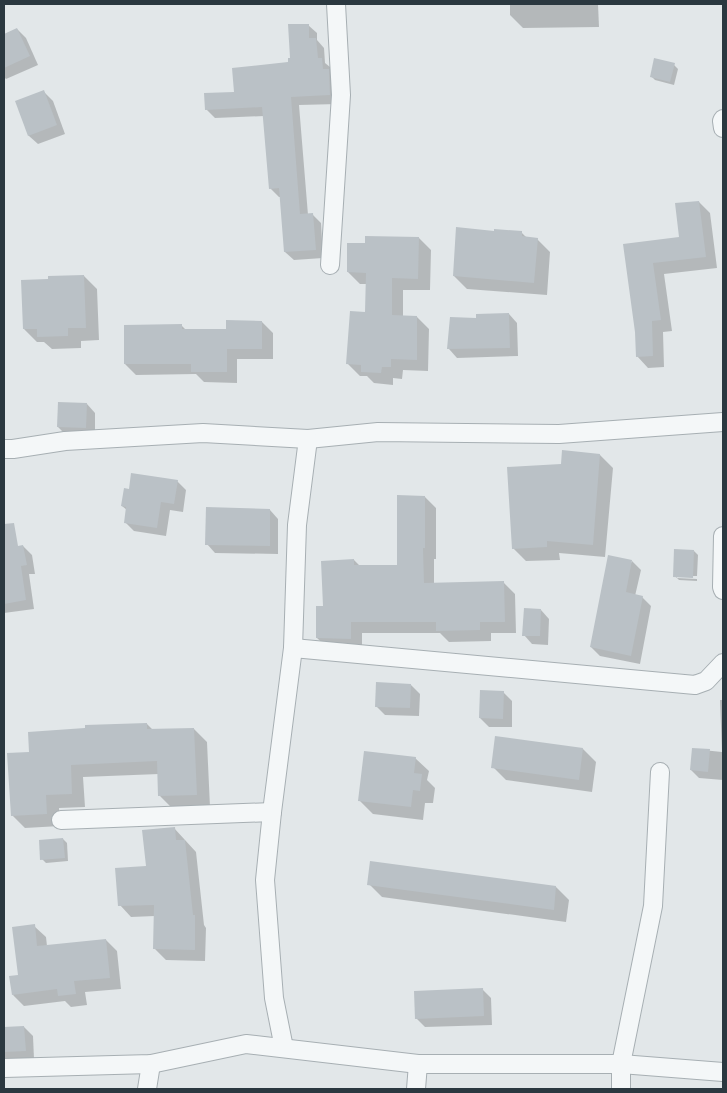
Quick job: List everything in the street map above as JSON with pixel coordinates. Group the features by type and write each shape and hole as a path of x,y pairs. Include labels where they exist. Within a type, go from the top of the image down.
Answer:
{"street":[{"path":"330,265 341,95 336,4"},
{"path":"723,118 723,128"},
{"path":"4,449 65,441 202,433 308,439 378,432 559,434 723,422"},
{"path":"284,1048 274,998 265,880 293,648 297,525 308,439"},
{"path":"723,536 723,590"},
{"path":"293,648 695,685 706,681 723,663"},
{"path":"621,1089 621,1064 653,906 660,772"},
{"path":"61,820 272,812"},
{"path":"4,1068 151,1064 246,1044 418,1064 621,1064 723,1072"},
{"path":"147,1089 151,1064"},
{"path":"416,1089 418,1064"}],"building":[{"path":"288,24 309,24 309,38 316,38 318,58 322,58 323,69 329,69 330,95 291,97 300,214 313,213 316,250 284,252 279,188 269,189 262,107 205,110 204,93 234,92 232,68 288,62 288,58 290,58"},
{"path":"17,28 30,56 4,68 4,34"},
{"path":"654,58 675,63 670,82 650,77"},
{"path":"44,90 57,125 28,136 15,101"},
{"path":"699,201 706,257 653,263 661,320 652,321 653,356 636,357 635,332 623,244 679,237 675,203"},
{"path":"456,227 494,231 494,229 522,231 522,236 538,238 534,283 453,276"},
{"path":"365,236 419,237 418,279 392,278 392,315 417,316 417,360 391,359 391,367 382,367 381,373 361,372 361,365 346,364 350,311 365,312 366,273 347,272 347,243 365,243"},
{"path":"84,275 86,328 68,328 68,336 37,337 37,329 23,329 21,280 48,279 48,276"},
{"path":"509,313 510,348 447,349 450,317 476,318 476,314"},
{"path":"226,320 262,321 262,349 227,349 227,372 191,372 191,364 124,364 124,325 182,324 182,329 226,329"},
{"path":"58,402 87,403 86,428 57,427"},
{"path":"562,450 600,454 593,545 547,541 547,547 512,549 507,467 561,464"},
{"path":"131,473 178,480 174,504 161,502 157,528 124,523 126,507 121,506 124,488 129,489"},
{"path":"397,495 425,496 424,583 504,581 505,622 480,622 480,630 436,631 436,622 351,622 351,639 316,638 316,606 323,606 321,561 354,559 354,565 397,565"},
{"path":"206,507 270,509 270,546 205,545"},
{"path":"14,523 18,546 23,545 27,565 21,566 26,600 4,604 4,524"},
{"path":"674,549 694,550 693,578 673,577"},
{"path":"608,555 632,560 626,592 643,596 631,656 590,647"},
{"path":"524,608 541,609 540,636 522,636"},
{"path":"376,682 411,684 410,708 375,707"},
{"path":"480,690 504,691 503,719 479,718"},
{"path":"147,723 147,729 194,728 197,795 158,796 157,761 71,765 72,794 46,795 47,814 11,816 7,753 29,752 28,732 85,728 85,725"},
{"path":"495,736 583,748 579,780 491,768"},
{"path":"692,748 710,749 708,772 690,770"},
{"path":"364,751 416,757 414,773 422,774 420,791 413,790 411,807 358,801"},
{"path":"175,827 176,840 185,840 193,915 195,915 195,950 153,949 154,905 118,906 115,868 146,866 142,830"},
{"path":"63,838 65,858 40,860 39,840"},
{"path":"370,861 556,886 554,910 367,885"},
{"path":"35,924 37,946 106,939 110,978 74,981 76,994 58,996 57,989 12,995 9,976 18,975 12,927"},
{"path":"483,988 484,1016 415,1019 414,991"},
{"path":"24,1026 26,1051 4,1052 4,1027"}]}
